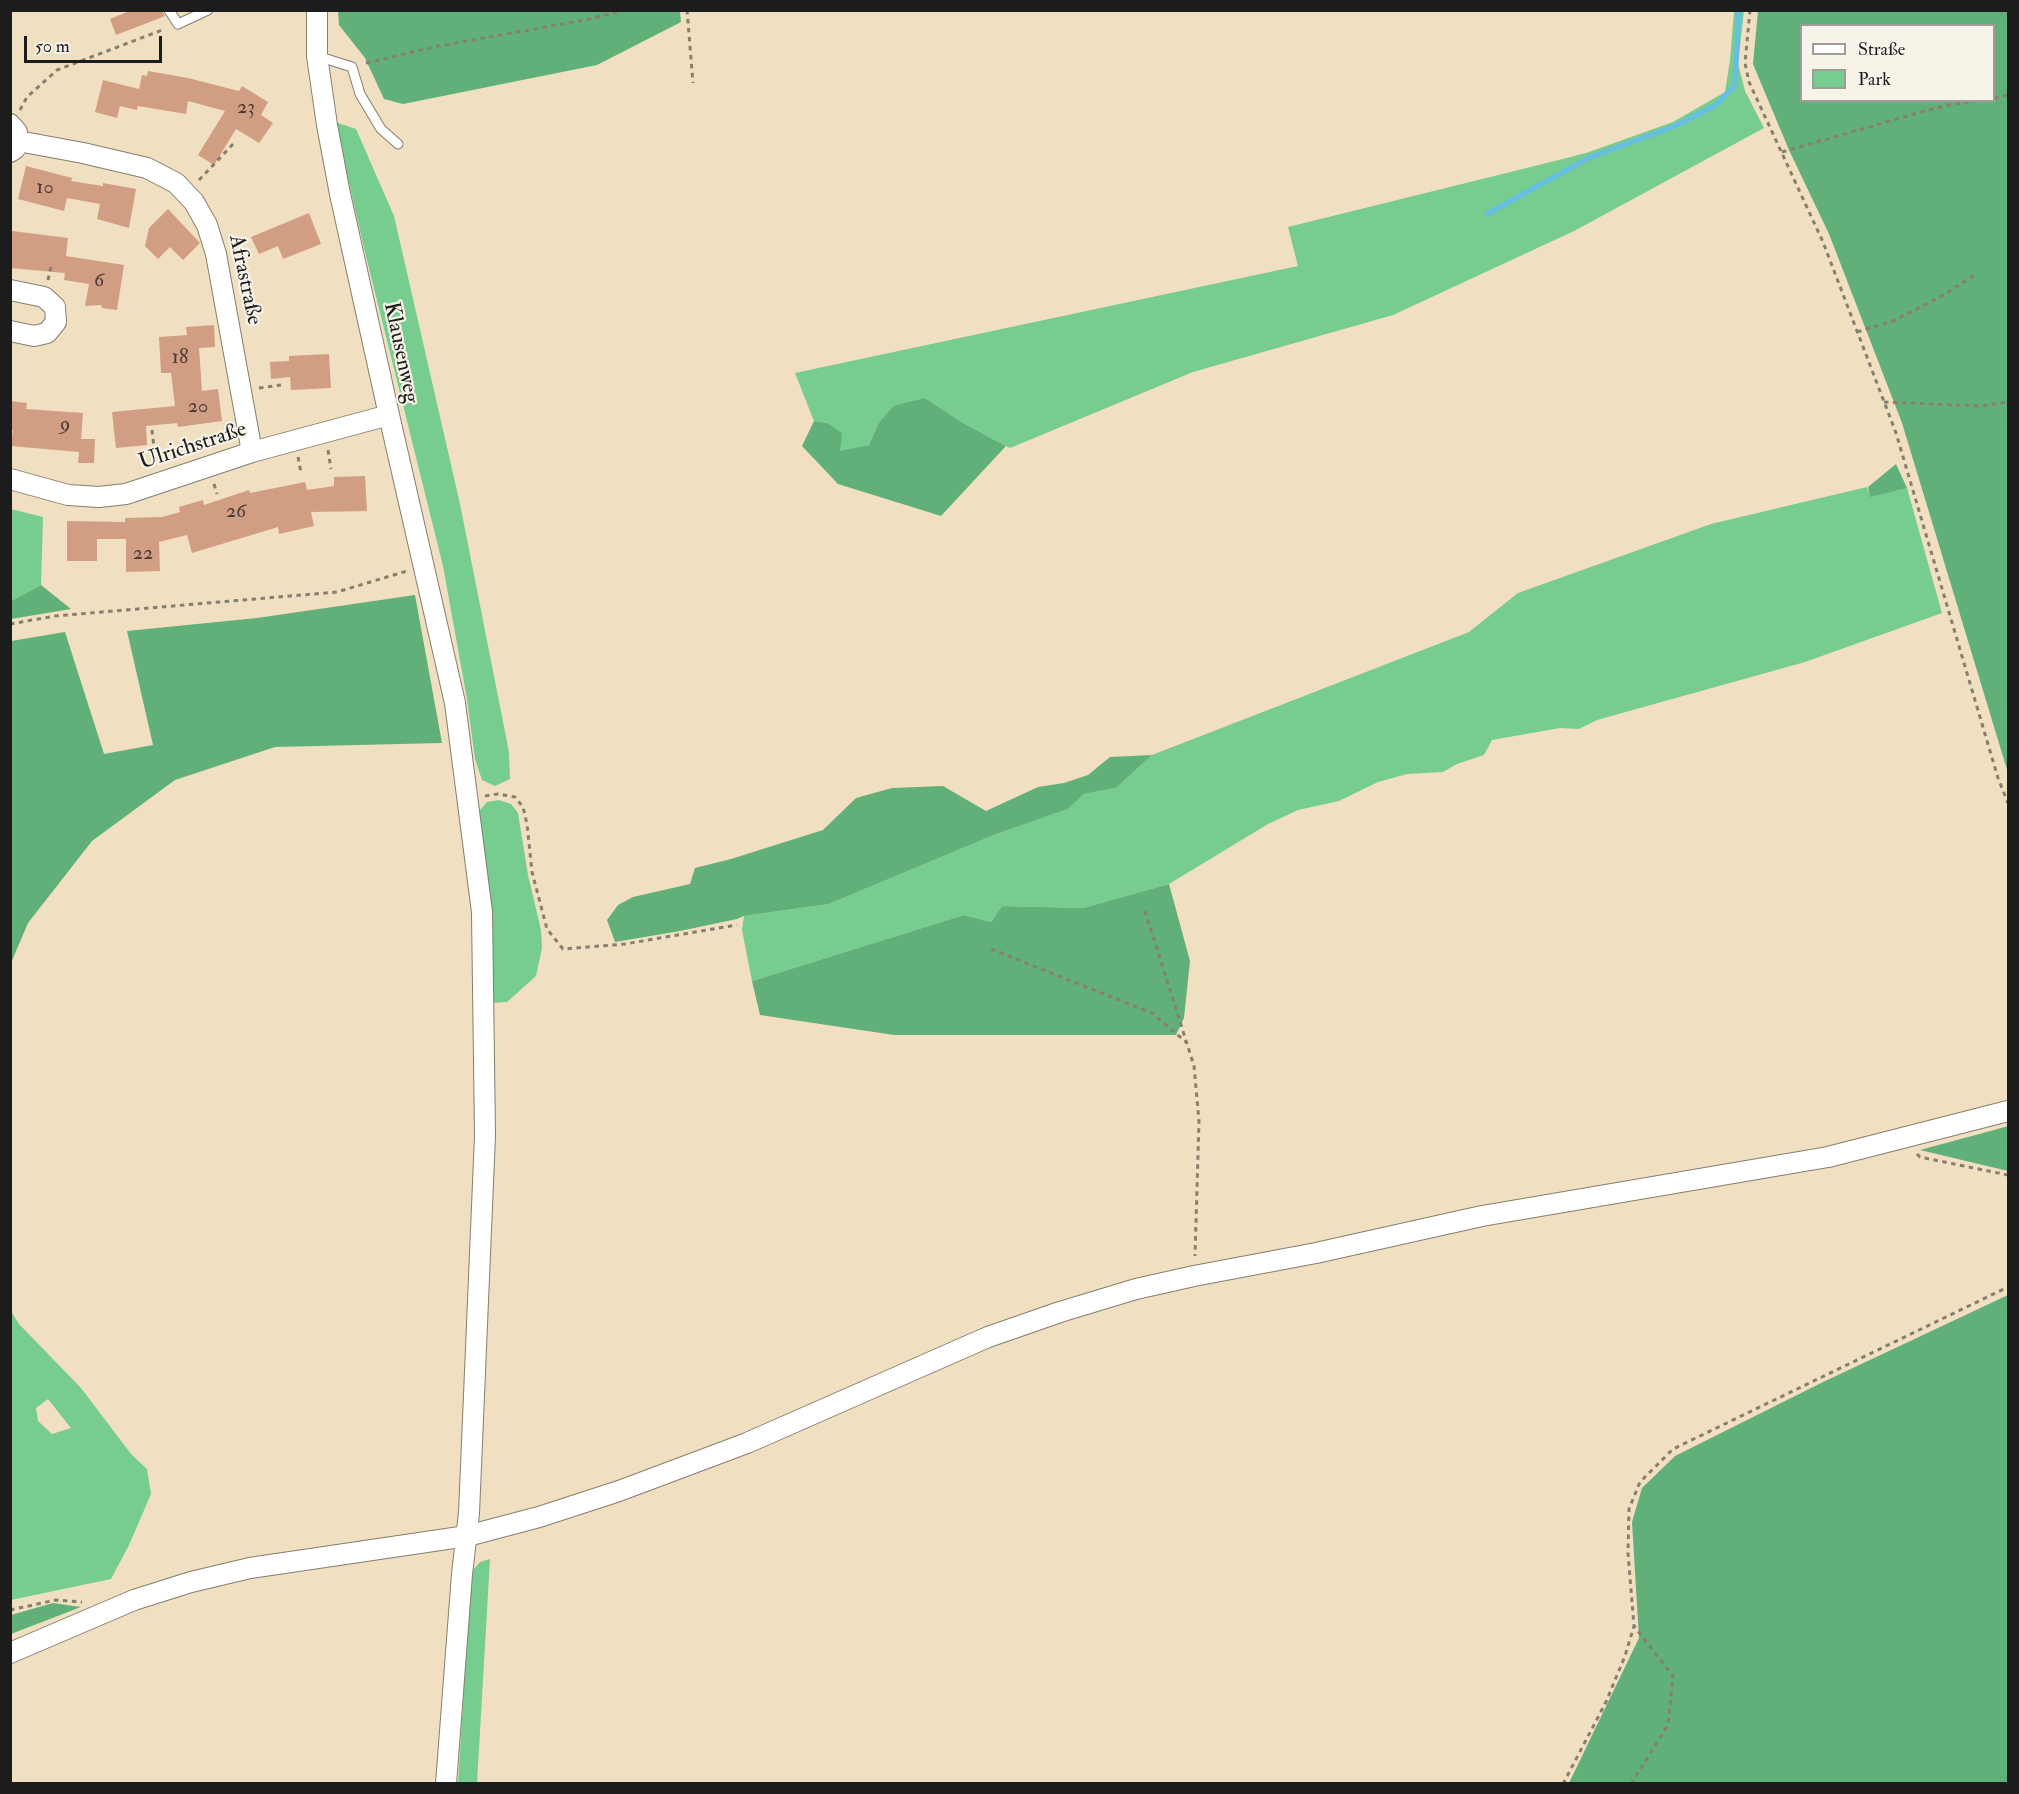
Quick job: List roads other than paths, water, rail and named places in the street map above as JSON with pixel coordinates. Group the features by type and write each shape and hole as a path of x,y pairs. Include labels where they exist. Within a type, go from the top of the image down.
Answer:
{"street":[{"name":"Klausenweg","path":"317,10 317,56 340,194 455,704 482,912 485,1136 467,1536 446,1784"},
{"name":"Afrastraße","path":"13,135 147,168 176,183 194,202 207,225 216,254 252,452"},
{"path":"10,290 44,297 55,307 56,322 46,333 34,336 10,331"},
{"name":"Ulrichstraße","path":"10,479 68,495 99,497 126,494 252,452 389,415"},
{"path":"10,1653 134,1600 191,1582 250,1568 467,1536 539,1517 629,1487 747,1443 988,1337 1136,1289 1316,1253 1482,1216 1828,1157 2008,1111"}],"lane":[{"path":"169,10 178,24 208,10"},
{"path":"317,56 352,67 360,94 381,129 398,144"}],"waterway":[{"path":"1487,214 1588,158 1675,126 1716,105 1735,85 1739,10"}]}
